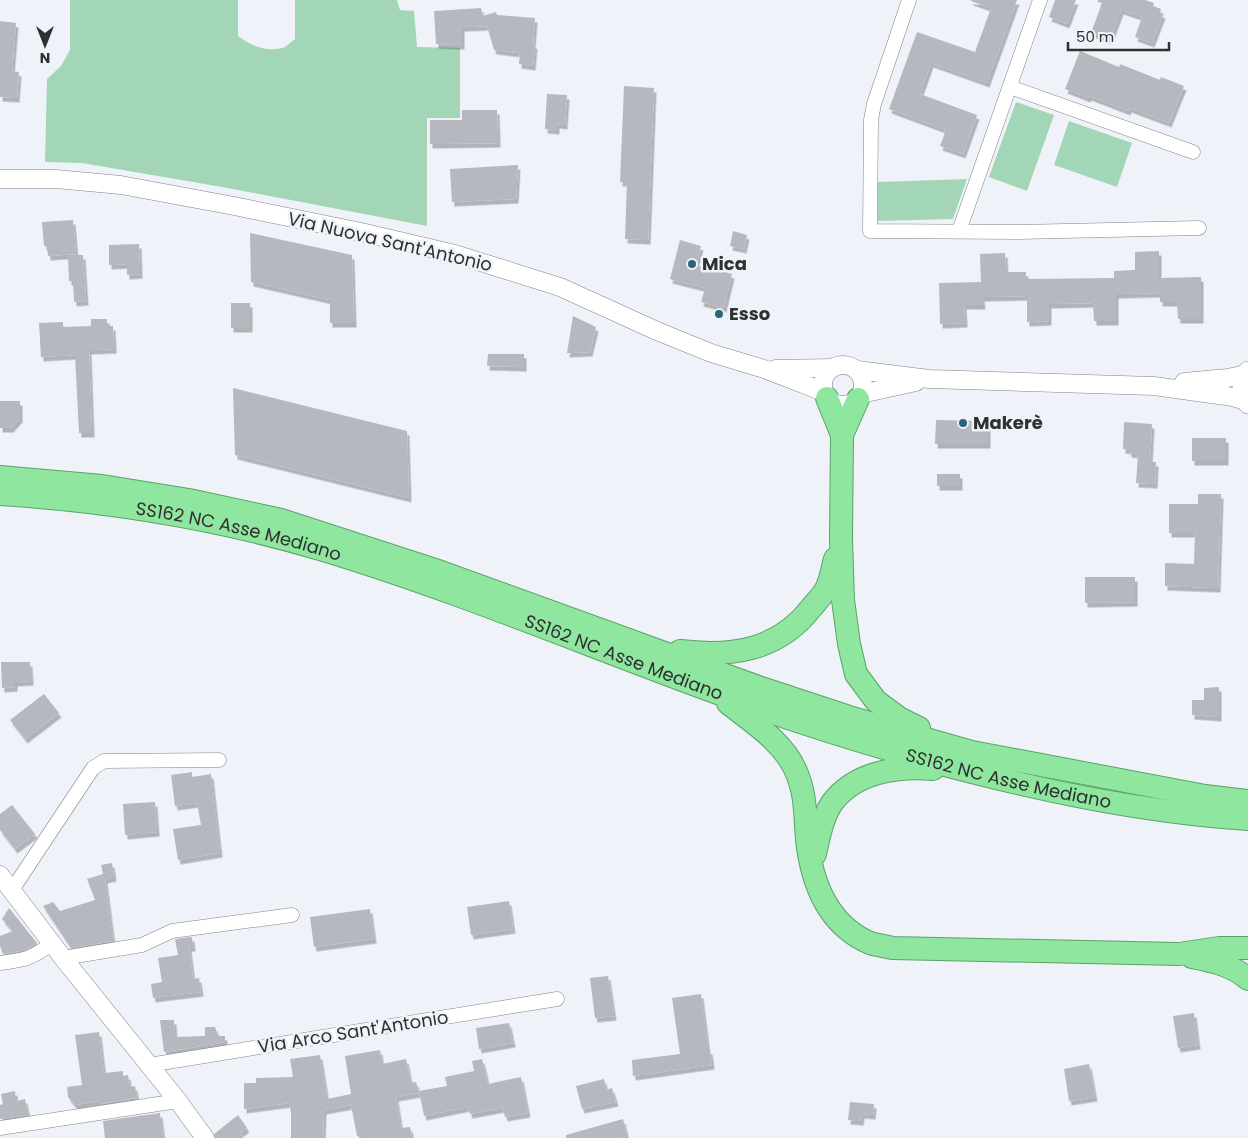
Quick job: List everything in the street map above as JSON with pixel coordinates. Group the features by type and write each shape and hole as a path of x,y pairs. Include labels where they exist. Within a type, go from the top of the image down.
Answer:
{"highway":[{"path":"826,395 842,435 840,538 843,600 849,644 856,674 876,701 899,718 971,762"},
{"path":"842,435 860,397"},
{"name":"SS162 NC Asse Mediano","path":"0,477 102,486 180,498 281,520 441,572 971,762 1088,799 1209,817 1248,819"},
{"name":"SS162 NC Asse Mediano","path":"0,494 92,502 186,516 319,549 511,615 715,693 860,741 971,762 1074,772 1205,796 1248,801"},
{"path":"650,647 716,654 746,650 778,638 805,617 826,589 840,538"},
{"path":"715,693 783,750 795,769 803,794 808,848 820,894 833,916 849,930 870,943 892,948 1217,955 1248,948"},
{"path":"812,867 820,831 832,804 852,784 873,774 889,770 971,762"},
{"path":"1217,955 1248,933"},
{"path":"1217,955 1248,965"},
{"path":"1217,955 1248,979"}],"main road":[{"path":"1247,373 1241,387 1247,402"}],"street":[{"path":"909,0 870,120 870,231 1019,232 1199,228"},
{"path":"959,231 1040,0"},
{"path":"1010,87 1193,152"},
{"name":"Via Nuova Sant'Antonio","path":"0,179 56,179 121,185 293,218 455,254 560,287 711,353 764,369 826,395 833,403 846,405 860,397 929,379"},
{"name":"Via Nuova Sant'Antonio","path":"764,369 832,368 845,365 856,370 929,379 1154,386 1233,397 1247,402"},
{"path":"826,395 823,385 824,379 832,368"},
{"path":"856,370 863,381 860,397"},
{"name":"Via Nuova Sant'Antonio","path":"1154,386 1228,378 1247,373"},
{"path":"12,890 93,768 104,761 219,760"},
{"path":"0,875 63,958 206,1138"},
{"path":"63,958 142,945 172,931 292,915"},
{"path":"0,963 37,955 52,943"},
{"name":"Via Arco Sant'Antonio","path":"149,1065 558,999"},
{"path":"0,1128 178,1101"}],"green space":[{"path":"70,0 238,0 238,36 260,48 279,49 295,39 295,0 397,0 400,10 414,11 417,47 460,48 460,118 427,118 427,226 222,187 82,163 45,162 47,79 61,66 70,50"},
{"path":"1016,102 1054,115 1027,191 989,177"},
{"path":"1069,121 1132,143 1117,187 1054,165"},
{"path":"967,179 953,219 878,221 877,182"}],"building":[{"path":"971,0 1017,0 987,83 931,63 920,94 977,115 963,154 940,146 946,130 889,109 917,32 975,52 991,8"},
{"path":"1055,0 1076,0 1067,24 1049,17"},
{"path":"1098,0 1145,0 1154,3 1153,6 1161,9 1160,13 1163,14 1152,43 1135,37 1142,17 1121,10 1110,40 1091,33 1102,3 1098,2"},
{"path":"481,8 483,16 496,12 497,15 535,18 533,66 519,64 520,53 494,50 487,26 462,27 462,45 436,44 434,11"},
{"path":"0,21 16,23 12,71 19,72 17,98 0,97"},
{"path":"1080,51 1119,67 1120,64 1160,80 1161,77 1184,86 1169,123 1129,108 1128,111 1065,89"},
{"path":"624,86 654,88 648,240 625,239 627,182 620,182"},
{"path":"547,94 567,95 565,125 557,124 557,130 545,129"},
{"path":"462,110 497,110 498,143 430,144 430,120 462,120"},
{"path":"518,165 516,199 452,202 450,169"},
{"path":"73,220 76,254 48,256 47,246 44,246 42,222"},
{"path":"733,231 747,235 744,249 730,246"},
{"path":"250,233 352,255 354,323 330,323 330,300 251,282"},
{"path":"680,240 701,246 696,265 732,274 724,308 701,302 705,288 670,279"},
{"path":"139,244 140,274 127,275 127,264 109,265 109,245"},
{"path":"1159,251 1159,278 1201,277 1201,319 1178,319 1177,302 1160,302 1160,293 1116,294 1116,321 1094,321 1093,303 1049,304 1049,321 1027,322 1027,296 982,297 983,305 964,305 965,323 940,324 939,283 981,282 980,254 1005,253 1006,272 1026,272 1026,279 1114,278 1114,271 1135,270 1135,252"},
{"path":"68,255 83,255 86,301 74,302 73,281 69,281"},
{"path":"231,303 250,303 250,328 231,328"},
{"path":"573,316 596,327 590,352 567,353"},
{"path":"91,319 107,319 107,326 113,326 114,349 89,350 92,433 79,433 75,355 41,357 39,323 63,322 63,327 91,326"},
{"path":"488,354 524,354 524,367 487,366"},
{"path":"233,388 407,431 409,498 235,455"},
{"path":"0,401 20,401 20,418 11,428 0,428"},
{"path":"936,420 988,421 988,444 935,444"},
{"path":"1124,422 1152,424 1150,462 1156,462 1155,484 1136,483 1138,454 1129,453 1129,450 1123,449"},
{"path":"1192,438 1226,438 1226,461 1192,461"},
{"path":"937,474 960,474 960,486 937,486"},
{"path":"1198,494 1221,494 1218,588 1165,586 1165,563 1194,564 1195,533 1169,533 1169,504 1198,504"},
{"path":"1085,577 1135,577 1135,602 1085,603"},
{"path":"1,662 30,662 31,681 15,682 15,687 2,688"},
{"path":"1219,687 1219,717 1192,715 1192,700 1204,700 1204,688"},
{"path":"44,694 59,713 25,739 10,720"},
{"path":"192,772 192,777 211,774 220,853 178,860 173,829 201,825 197,803 175,806 171,775"},
{"path":"155,802 157,832 125,835 123,804"},
{"path":"12,805 35,834 15,849 0,830 0,814"},
{"path":"112,863 114,877 105,879 113,941 71,948 43,906 53,902 60,911 95,900 87,879 103,874 101,865"},
{"path":"509,901 513,929 471,935 467,907"},
{"path":"9,908 37,943 25,950 3,954 0,946 0,936 13,931 2,919"},
{"path":"370,909 374,939 314,947 310,917"},
{"path":"192,937 193,947 189,947 193,979 199,978 201,992 153,998 151,984 162,982 158,958 178,955 175,939"},
{"path":"608,976 614,1016 595,1018 590,978"},
{"path":"701,994 708,1050 710,1050 712,1065 633,1076 632,1060 680,1054 672,998"},
{"path":"1194,1013 1198,1045 1178,1048 1173,1016"},
{"path":"160,1020 174,1020 175,1037 205,1036 205,1027 215,1027 218,1036 225,1036 225,1042 164,1052"},
{"path":"509,1023 513,1043 479,1049 476,1028"},
{"path":"99,1032 104,1073 123,1071 123,1076 128,1075 130,1087 135,1086 137,1098 100,1104 100,1101 75,1105 68,1097 67,1087 82,1085 75,1035"},
{"path":"380,1050 382,1064 406,1059 411,1083 416,1082 419,1093 396,1097 401,1128 410,1127 412,1138 362,1138 362,1136 357,1136 351,1105 324,1110 323,1138 291,1138 289,1103 244,1109 244,1083 256,1083 256,1078 293,1077 290,1059 320,1055 327,1099 351,1094 345,1056"},
{"path":"482,1059 488,1084 521,1077 528,1113 505,1117 503,1108 470,1114 468,1107 424,1116 419,1091 447,1086 445,1077 474,1071 472,1061"},
{"path":"1089,1064 1095,1097 1069,1101 1064,1069"},
{"path":"604,1079 606,1090 612,1088 616,1102 582,1109 576,1086"},
{"path":"15,1091 16,1101 25,1099 28,1115 0,1119 0,1105 3,1104 1,1094"},
{"path":"850,1102 874,1104 873,1115 862,1114 861,1121 848,1120"},
{"path":"160,1113 163,1138 105,1138 103,1121"},
{"path":"238,1115 247,1128 240,1133 243,1138 215,1138 214,1134"},
{"path":"623,1119 627,1136 618,1138 566,1138 566,1135"}],"place":[{"name":"Mica","path":"692,264"},
{"name":"Esso","path":"719,314"},
{"name":"Makerè","path":"963,423"}]}
